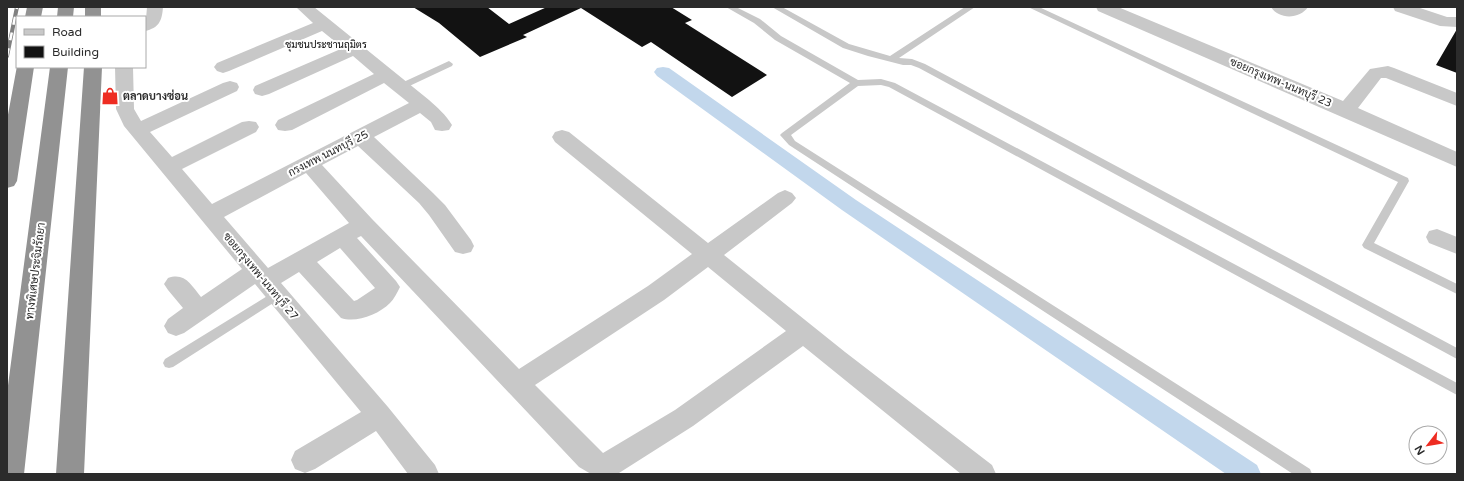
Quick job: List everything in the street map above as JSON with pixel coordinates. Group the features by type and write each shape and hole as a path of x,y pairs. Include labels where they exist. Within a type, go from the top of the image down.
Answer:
{"highway":[{"path":"7,181 25,68"},
{"name":"ทางพิเศษประจิมรัถยา","path":"10,474 59,68"},
{"path":"70,474 93,68"}],"street":[{"path":"146,25 154,19 155,7"},
{"path":"304,7 422,104 438,118 442,125"},
{"name":"ซอยกรุงเทพ-นนทบุรี 23","path":"1104,7 1346,110 1457,160"},
{"path":"1279,7 1290,12 1297,10 1300,7"},
{"path":"1401,7 1446,22 1457,22"},
{"path":"223,67 324,24"},
{"path":"262,90 354,49"},
{"name":"ซอยกรุงเทพ-นนทบุรี 27","path":"124,68 126,110 131,122 379,415 425,474"},
{"path":"1346,110 1376,73 1382,72 1388,72 1457,100"},
{"path":"285,125 385,75"},
{"path":"138,130 230,87"},
{"name":"กรงเทพ นนทบุรี 25","path":"209,215 422,104"},
{"path":"169,167 249,127"},
{"path":"360,136 426,198 437,210 463,246"},
{"path":"562,137 836,359 982,474"},
{"path":"308,163 364,225 589,458 598,465 604,466 684,418 804,332"},
{"path":"518,383 656,293 785,198"},
{"path":"176,326 199,310 266,282 364,225"},
{"path":"302,260 349,311 358,311 374,302 387,291 388,287 343,237"},
{"path":"1437,237 1457,246"},
{"path":"176,284 199,310"},
{"path":"304,460 379,415"}],"lane":[{"path":"730,7 757,21 778,38 856,83 881,82 892,85 1457,389"},
{"path":"776,7 846,46 871,54 903,62 912,62 922,66 1457,354"},
{"path":"892,59 971,7"},
{"path":"1032,7 1404,181 1368,245 1457,289"},
{"path":"400,87 449,64"},
{"path":"856,83 788,131 785,135 788,140 1305,474"},
{"path":"169,363 266,282"}],"building":[{"path":"413,7 487,7 509,24 547,7 671,7 692,20 685,23 767,75 732,97 651,42 642,47 581,8 523,35 527,37 480,57 439,23"},
{"path":"1457,29 1457,73 1436,65"}],"waterway":[{"path":"663,72 849,205 1248,474"}],"railway":[{"path":"7,56 17,7"}],"place":[{"name":"ตลาดบางซ่อน","path":"110,96"}],"district":[{"name":"ชุมชนประชานฤมิตร","path":"326,44"}]}
